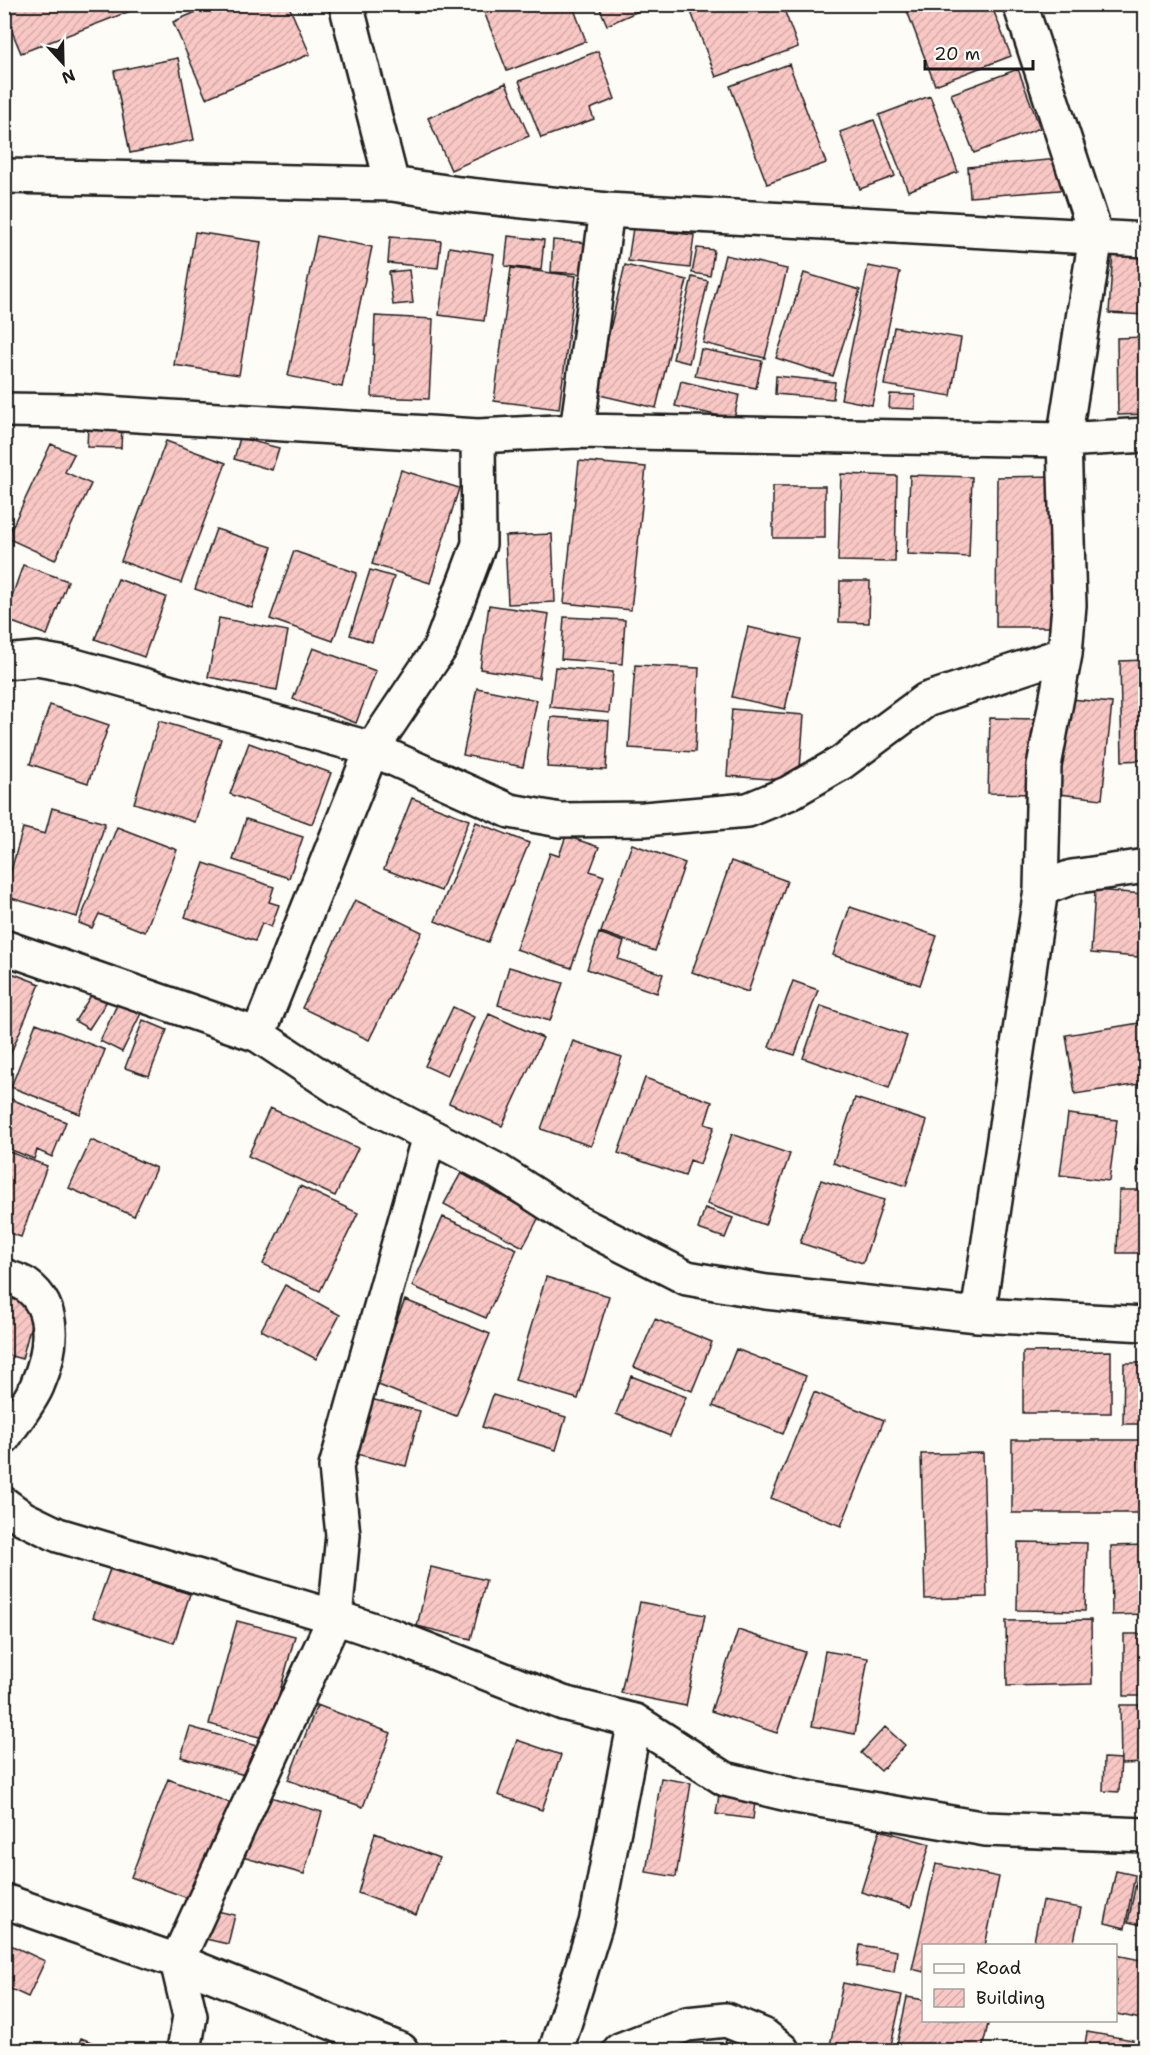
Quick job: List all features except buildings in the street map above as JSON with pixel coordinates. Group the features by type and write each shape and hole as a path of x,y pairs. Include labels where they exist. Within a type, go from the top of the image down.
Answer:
{"street":[{"path":"346,4 392,184"},
{"path":"978,1315 1041,889 1044,766 1065,654 1070,605 1064,440 1096,236 1020,4"},
{"path":"4,176 392,184 459,194 608,210 1146,240"},
{"path":"577,431 608,210"},
{"path":"4,411 73,411 478,436 577,431 1064,440 1146,435"},
{"path":"258,1035 372,749 440,648 479,544 478,436"},
{"path":"4,662 37,659 71,665 372,749 510,811 560,820 644,819 748,810 789,793 842,763 926,700 1065,654"},
{"path":"1041,889 1072,877 1146,866"},
{"path":"4,947 258,1035 338,1088 498,1171 579,1222 687,1278 766,1293 978,1315 1146,1324"},
{"path":"184,2050 190,2016 177,1960 335,1617 343,1535 336,1467 429,1136"},
{"path":"4,1276 25,1284 42,1301 49,1319 49,1335 36,1387 4,1437"},
{"path":"4,1504 23,1518 58,1535 335,1617 398,1638 563,1703 635,1721 725,1779 796,1796 986,1829 1146,1835"},
{"path":"556,2050 596,1923 635,1721"},
{"path":"4,1901 177,1960 401,2050"},
{"path":"620,2050 687,2024 726,2020 763,2035 782,2050"}]}
